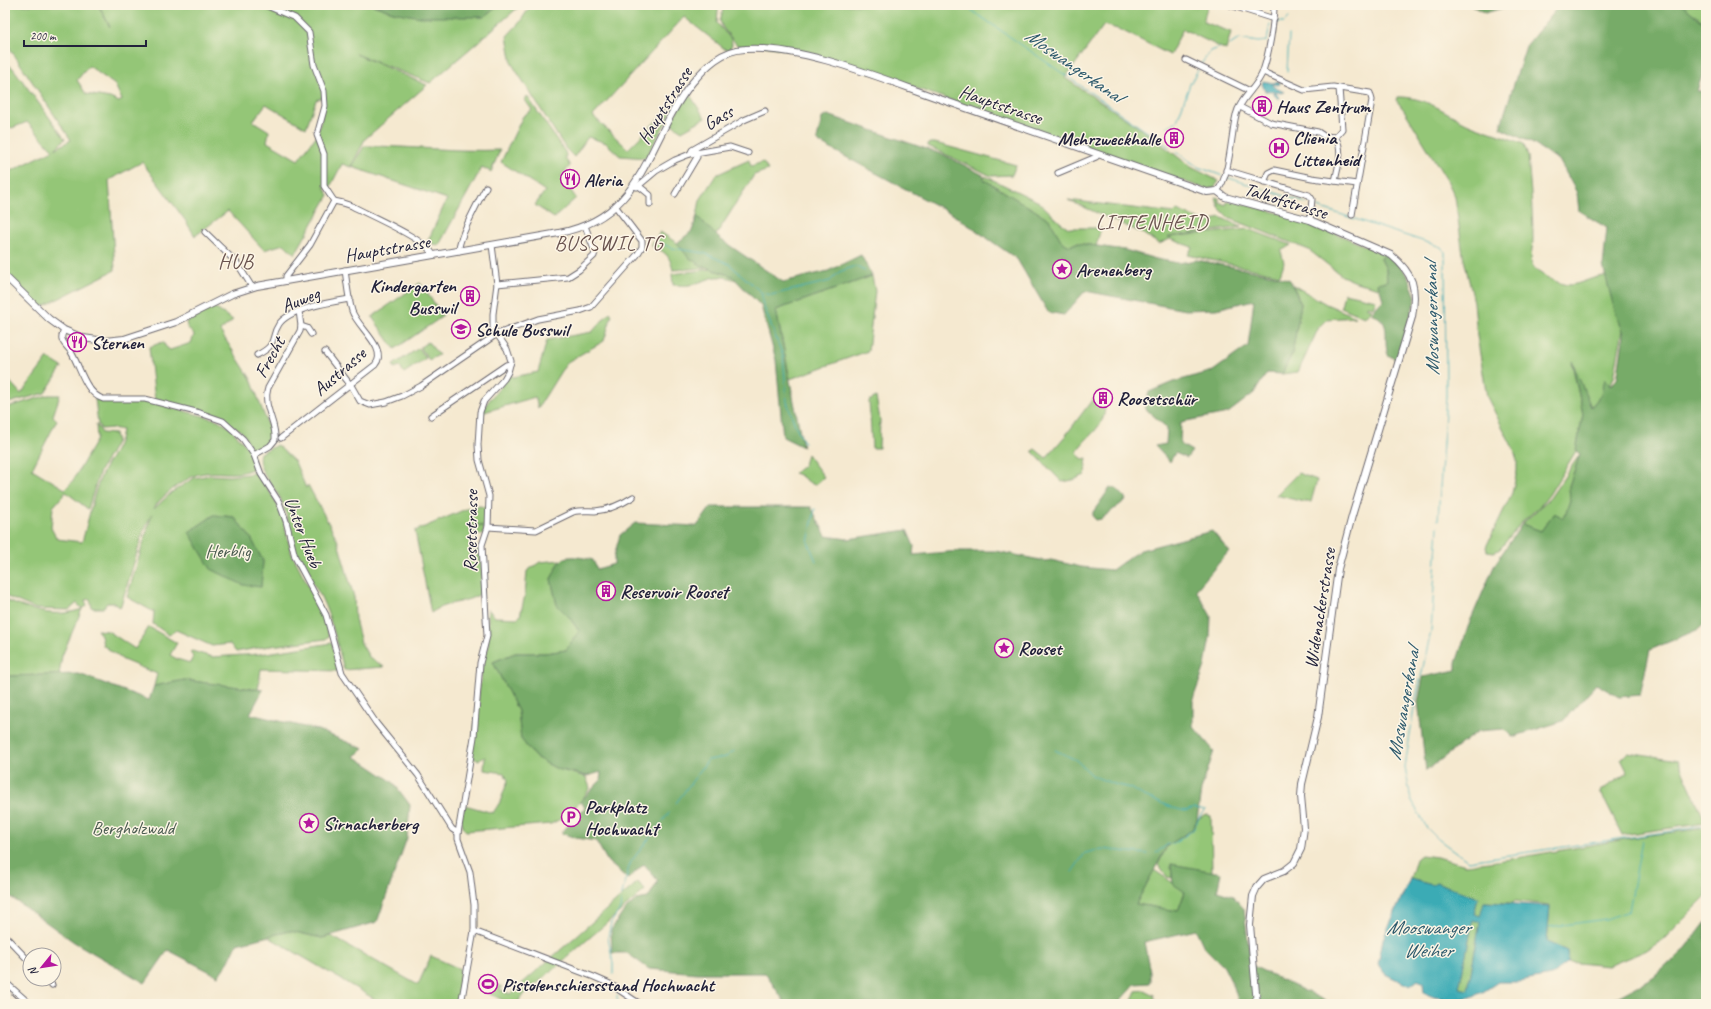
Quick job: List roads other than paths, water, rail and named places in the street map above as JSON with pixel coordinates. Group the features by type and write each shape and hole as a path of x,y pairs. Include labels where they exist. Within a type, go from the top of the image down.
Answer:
{"street":[{"path":"265,5 295,18 309,32 314,65 324,91 326,106 317,135 324,154 324,186 334,201 343,202 352,206 409,235 430,249 433,255"},
{"path":"1230,5 1274,20"},
{"path":"1217,191 1226,172 1236,115 1263,72 1274,20 1274,5"},
{"name":"Hauptstrasse","path":"5,276 49,319 64,330 83,338 112,341 124,339 186,318 226,297 252,287 559,234 585,226 616,207 636,186 674,110 691,85 704,69 718,58 731,52 744,49 787,52 841,65 1207,192 1217,191"},
{"path":"1186,60 1250,91"},
{"path":"1263,72 1304,90 1339,88 1369,92 1371,97 1352,215"},
{"path":"1335,137 1342,130 1339,88"},
{"path":"1240,107 1271,123 1318,132 1324,136 1335,137"},
{"name":"Gass","path":"690,154 692,150 740,122 765,111"},
{"path":"1335,137 1338,141 1340,150 1335,181"},
{"path":"650,204 650,195 636,186 656,171 675,160 697,152 730,147 748,153"},
{"path":"676,194 697,157 697,152"},
{"path":"1058,173 1096,157 1098,154"},
{"path":"1264,182 1268,173 1274,170 1312,178 1357,184"},
{"path":"1226,172 1309,195 1312,199 1310,220"},
{"path":"459,251 462,236 486,187"},
{"name":"Talhofstrasse","path":"1217,191 1226,197 1310,220 1348,236"},
{"path":"286,280 286,276 310,245 334,201"},
{"path":"324,352 363,404 370,405 386,402 421,386 497,334 538,319 586,309 597,302 638,255 642,247 642,241 616,207"},
{"path":"497,284 561,278 575,273 588,262 595,252 585,226"},
{"path":"205,232 237,263 252,287"},
{"name":"Widenackerstrasse","path":"1257,1004 1250,925 1253,896 1257,887 1264,879 1284,871 1294,863 1301,849 1304,828 1301,796 1302,784 1318,717 1338,569 1352,516 1412,317 1415,299 1414,287 1410,276 1402,264 1391,255 1348,236"},
{"path":"431,416 506,365 510,364 510,356 507,349 493,328 493,314 497,284 492,245"},
{"name":"Austrasse","path":"281,438 350,385 374,365 379,358 378,350 353,314 345,270"},
{"name":"Auweg","path":"257,355 269,349 278,325 282,321 299,311 314,305 350,298"},
{"name":"Frecht","path":"254,455 270,446 275,440 266,396 268,388 289,352 301,326 299,311"},
{"path":"301,326 306,328 311,334"},
{"name":"Unter Hueb","path":"64,330 62,336 63,341 71,351 93,394 97,397 103,399 145,398 215,417 237,432 248,446 254,455 261,474 279,502 286,521 295,557 324,611 342,673 373,719 418,775 452,829 458,833"},
{"name":"Rosetstrasse","path":"458,833 474,737 480,663 487,636 482,545 488,527 489,496 479,460 478,444 480,412 484,401 504,379 510,364"},
{"path":"488,527 536,530 572,512 579,510 596,511 621,504 633,497"},
{"path":"458,833 458,839 470,872 474,905 474,930 461,1004"},
{"path":"474,930 610,984 640,1004"},
{"path":"5,936 22,954"},
{"path":"5,982 30,1004"}],"water":[{"path":"1263,81 1280,83 1279,85 1273,84 1274,87 1284,92 1276,92 1279,96 1278,99 1274,95 1275,92 1265,91 1262,84"},
{"name":"Mooswanger Weiher","path":"1410,879 1432,885 1436,882 1478,898 1474,914 1480,916 1484,902 1550,906 1547,942 1567,951 1568,962 1551,976 1518,982 1498,982 1483,992 1471,997 1453,1000 1434,997 1424,993 1423,983 1418,980 1410,986 1385,974 1378,964 1383,939","holes":["1473,920 1480,922 1468,990 1459,988"]}],"waterway":[{"name":"Moswangerkanal","path":"964,5 1169,147"},
{"path":"1277,22 1284,22 1289,18"},
{"path":"1230,45 1239,39 1258,42 1267,41 1270,24"},
{"path":"1287,71 1289,35"},
{"path":"1201,64 1211,51 1219,48"},
{"path":"1166,127 1177,121 1190,84 1198,70"},
{"path":"1177,152 1198,167 1223,176"},
{"path":"1226,177 1306,203"},
{"name":"Moswangerkanal","path":"1318,207 1441,247 1445,252 1446,396 1438,520"},
{"path":"654,240 672,248 704,253 729,264 762,293 762,302 783,356 787,402 795,425 804,442"},
{"path":"762,293 771,295 830,281 839,272 852,267 859,267 865,271"},
{"path":"815,509 808,542 816,561"},
{"name":"Moswangerkanal","path":"1438,527 1431,631 1414,708 1405,767 1411,800 1427,828 1438,839 1468,861 1706,826"},
{"path":"1055,750 1076,760 1093,776 1114,784 1131,788 1142,795 1173,808 1185,811 1195,808 1205,810"},
{"path":"676,803 708,760 726,757 734,751"},
{"path":"1156,853 1168,844 1175,843 1193,830 1201,814 1205,810"},
{"path":"613,974 613,964 608,937 611,923 620,909 622,894 630,863 669,813"},
{"path":"1549,927 1606,919 1629,911 1642,840"},
{"path":"1072,872 1085,853 1102,849 1148,854"},
{"path":"617,996 618,1004"}],"railway":[{"path":"5,988 22,1004"}],"place":[{"name":"Haus Zentrum","path":"1262,106"},
{"name":"Mehrzweckhalle","path":"1174,138"},
{"name":"Clienia Littenheid","path":"1279,148"},
{"name":"Aleria","path":"570,179"},
{"name":"Arenenberg","path":"1062,269"},
{"name":"Kindergarten Busswil","path":"470,296"},
{"name":"Schule Busswil","path":"461,329"},
{"name":"Sternen","path":"77,342"},
{"name":"Roosetschür","path":"1103,398"},
{"name":"Reservoir Rooset","path":"606,591"},
{"name":"Rooset","path":"1004,648"},
{"name":"Parkplatz Hochwacht","path":"571,817"},
{"name":"Sirnacherberg","path":"309,823"},
{"name":"Pistolenschiessstand Hochwacht","path":"488,984"}],"district":[{"name":"LITTENHEID","path":"1152,222"},
{"name":"BUSSWIL TG","path":"609,243"},
{"name":"HUB","path":"236,261"}],"park label":[{"name":"Herblig","path":"228,550"},
{"name":"Bergholzwald","path":"133,827"}]}
